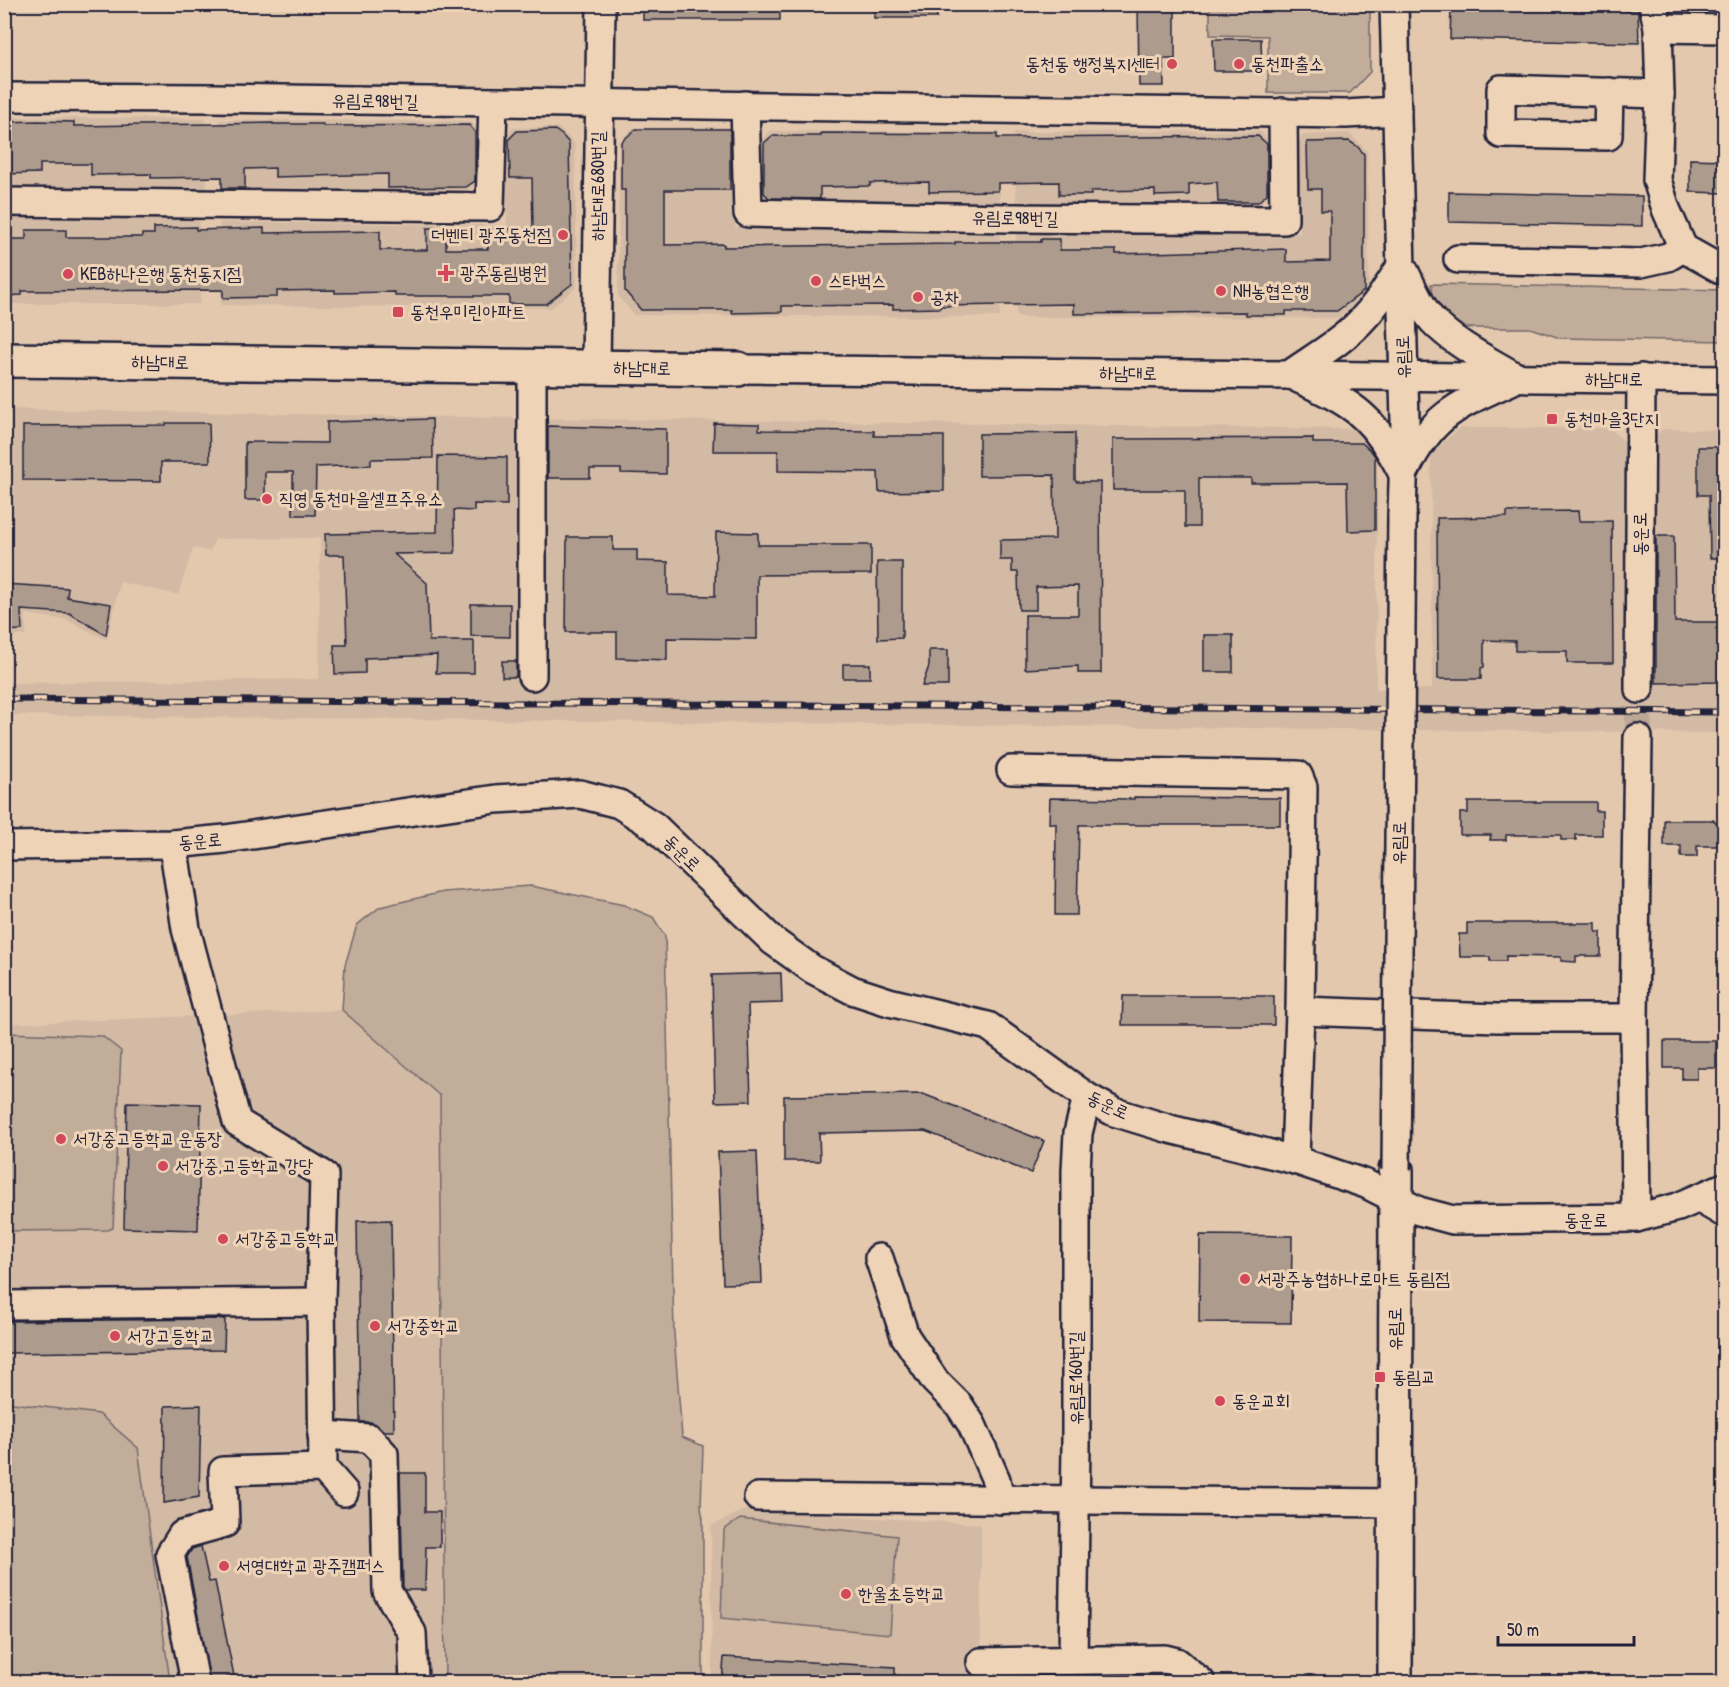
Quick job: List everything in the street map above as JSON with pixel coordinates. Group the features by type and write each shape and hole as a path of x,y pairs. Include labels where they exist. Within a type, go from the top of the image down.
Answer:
{"main road":[{"name":"하남대로","path":"4,360 738,369"},
{"name":"유림로","path":"1395,1683 1396,1184"}],"street":[{"name":"하남대로680번길","path":"596,367 601,4"},
{"name":"유림로","path":"1395,4 1404,377 1396,1184"},
{"path":"1725,30 1656,16 1660,94 1656,150 1657,180 1666,209 1683,248 1725,271"},
{"path":"1610,92 1660,94"},
{"name":"유림로98번길","path":"4,97 1346,114 1397,111"},
{"path":"4,202 490,207 493,103"},
{"name":"유림로98번길","path":"745,105 748,213 985,218 1284,220 1283,112"},
{"path":"1458,259 1641,262 1668,257 1683,248"},
{"path":"1289,375 1359,324 1378,303 1401,266 1432,320 1456,339 1518,378"},
{"path":"532,367 532,676"},
{"name":"하남대로","path":"738,369 1725,380"},
{"path":"1289,375 1339,397 1357,410 1376,428 1389,447 1403,475"},
{"path":"1403,475 1418,445 1437,423 1461,403 1518,378"},
{"name":"동운로","path":"1639,689 1641,378"},
{"path":"1636,1218 1634,1017 1638,738"},
{"path":"1011,770 1298,776 1303,787 1300,1011 1295,1160"},
{"name":"동운로","path":"4,846 173,843 280,832 496,799 580,794 618,804 654,826 773,940 812,969 852,990 988,1026 1087,1097 1114,1112 1170,1129 1295,1160 1366,1184 1396,1184 1419,1211 1453,1220 1636,1218 1700,1199 1725,1187"},
{"path":"173,843 186,929 237,1122 324,1175 321,1302 323,1468 344,1492"},
{"path":"1300,1011 1497,1018 1634,1017"},
{"name":"유림로160번길","path":"1073,1660 1076,1170 1078,1133 1087,1097"},
{"path":"1700,1199 1725,1213"},
{"path":"879,1258 905,1336 935,1381 959,1405 972,1425 996,1480 1000,1500"},
{"path":"4,1305 321,1302"},
{"path":"322,1435 369,1438 384,1454 387,1591 412,1634 414,1683"},
{"path":"195,1683 170,1554 182,1535 225,1523 223,1471 323,1468"},
{"path":"758,1497 1395,1503"},
{"path":"981,1662 1165,1659 1177,1662 1202,1683"}],"shaded area":[{"path":"1210,5 1370,5 1370,72 1350,93 1268,93 1268,36 1210,35"},
{"path":"5,117 205,119 207,188 5,189"},
{"path":"219,120 470,121 477,128 478,183 465,192 221,190"},
{"path":"558,127 575,144 577,287 551,308 221,305 220,222 507,225 506,136 512,128"},
{"path":"732,127 735,227 1000,227 1000,317 634,315 618,296 619,142 633,128"},
{"path":"770,131 999,132 1000,202 773,204 762,194 762,140"},
{"path":"1260,131 1269,141 1269,194 1257,204 1016,203 1014,132"},
{"path":"1349,133 1367,151 1369,294 1338,318 1016,317 1016,229 1300,233 1298,143 1303,135"},
{"path":"5,217 199,218 200,304 5,304"},
{"path":"1431,284 1724,290 1724,341 1560,338 1530,328 1467,328 1449,319 1435,304"},
{"path":"5,409 1363,429 1378,444 1376,689 1432,689 1431,453 1460,428 1609,428 1625,442 1624,690 1652,690 1652,439 1663,429 1724,430 1724,733 5,715 4,683 319,679 320,538 215,539 210,551 193,548 178,595 120,582 107,640 67,620 26,614 26,636 5,636"},
{"path":"531,886 624,905 653,917 665,936 674,1334 682,1437 703,1446 701,1507 703,1519 703,1682 445,1682 440,1096 342,1010 345,965 357,925 380,907 443,892"},
{"path":"342,1010 440,1096 445,1682 5,1682 4,1024"},
{"name":"서강중고등학교 운동장","path":"5,1033 102,1036 121,1051 113,1228 108,1230 5,1231"},
{"path":"5,1402 99,1414 138,1448 170,1682 5,1682"},
{"name":"한울초등학교","path":"744,1510 981,1524 981,1682 712,1682 711,1526"},
{"path":"740,1519 897,1536 890,1634 721,1618 724,1530"}],"building":[{"path":"643,4 780,4 780,20 643,20"},
{"path":"874,4 936,4 937,18 874,18"},
{"path":"1138,4 1175,4 1175,59 1163,59 1164,86 1139,86"},
{"path":"1451,7 1638,11 1639,43 1450,39"},
{"path":"1213,39 1261,39 1262,71 1214,71"},
{"path":"4,122 74,122 74,126 273,123 323,124 323,126 469,125 475,132 475,181 466,187 388,188 388,174 275,177 275,168 245,169 245,188 222,188 222,177 151,178 151,174 91,175 91,164 40,164 40,173 4,174"},
{"path":"636,129 730,129 730,190 665,190 665,245 724,244 724,247 955,244 955,242 1041,242 1041,239 1060,239 1060,250 1116,250 1116,254 1286,249 1286,262 1330,261 1330,211 1321,211 1321,189 1308,189 1307,142 1349,141 1364,154 1364,291 1337,311 1286,311 1286,315 1246,315 1246,312 1074,314 1074,304 893,309 893,305 782,306 782,312 732,313 732,310 641,310 625,291 625,190 621,190 621,142"},
{"path":"555,130 569,143 572,284 546,304 509,304 509,296 395,296 395,292 335,293 335,290 277,291 277,297 223,298 223,290 22,291 22,295 4,296 4,239 26,239 26,230 66,230 66,237 142,237 142,234 154,234 154,228 196,227 196,230 264,228 264,233 380,231 380,250 427,250 427,228 446,228 446,249 488,249 488,229 533,229 532,178 510,178 509,139 517,131"},
{"path":"821,133 997,134 997,138 1258,136 1267,144 1267,194 1258,202 1218,202 1217,182 1189,184 1189,195 1155,196 1155,190 1091,191 1091,195 1059,195 1059,182 998,183 998,191 929,192 929,182 820,187 820,199 769,198 764,193 764,143 772,136 821,136"},
{"path":"1690,159 1725,160 1725,193 1690,192"},
{"path":"1449,192 1642,196 1642,226 1449,222"},
{"path":"432,419 433,458 371,459 371,465 316,467 315,515 293,515 293,472 265,472 265,500 245,500 245,442 327,443 327,422"},
{"path":"166,423 209,423 210,462 161,462 161,481 23,480 23,426 166,425"},
{"path":"714,423 759,424 759,430 874,431 874,436 944,436 944,491 879,492 878,472 778,471 778,451 713,451"},
{"path":"548,426 666,429 666,474 621,473 621,469 590,469 590,478 548,478"},
{"path":"1075,433 1075,480 1077,482 1100,482 1101,673 1078,673 1078,666 1025,669 1025,615 1078,615 1078,586 1036,587 1036,610 1019,610 1018,572 1012,572 1012,560 1000,560 1000,540 1055,539 1054,475 979,476 979,434"},
{"path":"1313,438 1313,443 1362,443 1375,456 1375,530 1348,531 1347,482 1251,483 1251,478 1199,478 1199,527 1185,527 1185,490 1113,490 1113,439"},
{"path":"1698,447 1725,447 1725,558 1710,558 1709,495 1698,495"},
{"path":"438,456 507,457 507,505 474,504 474,511 454,510 455,553 394,554 427,583 429,641 474,641 474,673 436,673 437,655 365,658 365,673 335,674 334,645 347,645 344,555 326,555 325,534 437,532"},
{"path":"1578,511 1579,521 1612,521 1613,663 1567,663 1567,651 1515,651 1515,641 1484,640 1484,667 1481,668 1481,679 1438,679 1437,518 1507,517 1507,512"},
{"path":"716,532 758,533 758,545 871,545 871,574 757,575 757,639 667,638 667,660 617,658 617,632 566,632 567,537 613,537 613,550 637,550 637,561 668,562 668,595 715,596"},
{"path":"1656,536 1674,536 1675,622 1725,622 1725,682 1656,683"},
{"path":"877,562 902,562 902,638 878,639"},
{"path":"4,584 68,588 67,597 111,604 106,635 69,613 21,610 22,630 4,631"},
{"path":"471,604 510,604 510,637 471,636"},
{"path":"1204,635 1233,635 1233,672 1204,672"},
{"path":"929,650 948,650 948,686 922,686 929,666"},
{"path":"502,661 516,661 516,677 502,677"},
{"path":"843,664 870,664 870,678 843,678"},
{"path":"1134,797 1280,798 1280,825 1079,825 1077,915 1055,915 1056,824 1049,823 1050,798 1134,799"},
{"path":"1468,802 1596,802 1596,811 1602,811 1602,835 1576,835 1576,840 1561,840 1561,835 1506,835 1506,840 1490,840 1491,835 1460,835 1460,813 1468,813"},
{"path":"1664,820 1713,820 1725,829 1725,846 1697,846 1697,857 1681,857 1681,846 1664,846"},
{"path":"1467,923 1596,923 1596,932 1601,932 1601,956 1576,956 1576,962 1561,961 1561,957 1506,956 1506,961 1490,961 1490,957 1460,957 1459,934 1467,934"},
{"path":"781,973 782,1003 748,1004 751,1101 715,1102 712,975"},
{"path":"1123,996 1274,996 1274,1025 1122,1025"},
{"path":"1664,1041 1716,1041 1716,1068 1697,1068 1697,1079 1682,1079 1682,1068 1664,1068"},
{"path":"923,1094 1044,1141 1031,1173 925,1131 819,1133 820,1161 784,1161 784,1096"},
{"name":"서강중,고등학교 강당","path":"127,1102 201,1104 198,1230 124,1228"},
{"path":"757,1151 762,1283 723,1284 718,1152"},
{"name":"서강중학교","path":"391,1220 394,1431 384,1431 371,1422 360,1422 357,1221"},
{"name":"서광주농협하나로마트 동림점","path":"1200,1235 1292,1236 1291,1323 1199,1322"},
{"name":"서강고등학교","path":"225,1319 224,1350 4,1353 4,1321"},
{"path":"201,1405 199,1497 164,1503 165,1406"},
{"path":"400,1473 425,1473 425,1512 440,1512 440,1547 426,1547 425,1590 405,1590 403,1587"},
{"path":"201,1546 209,1582 215,1581 234,1676 210,1681 187,1557 192,1549"},
{"path":"724,1657 895,1667 895,1683 722,1683"}],"tunnel":[{"path":"1638,738 1639,689"}],"railway":[{"path":"4,699 1724,712"}],"place":[{"name":"동천동 행정복지센터","path":"1172,64"},
{"name":"동천파출소","path":"1239,64"},
{"name":"더벤티 광주동천점","path":"563,235"},
{"name":"광주동림병원","path":"446,273"},
{"name":"KEB하나은행 동천동지점","path":"68,274"},
{"name":"스타벅스","path":"816,281"},
{"name":"NH농협은행","path":"1221,291"},
{"name":"공차","path":"918,297"},
{"name":"동천우미린아파트","path":"398,312"},
{"name":"동천마을3단지","path":"1552,419"},
{"name":"직영 동천마을셀프주유소","path":"267,499"},
{"name":"서강중고등학교 운동장","path":"61,1139"},
{"name":"서강중,고등학교 강당","path":"163,1166"},
{"name":"서강중고등학교","path":"223,1239"},
{"name":"서광주농협하나로마트 동림점","path":"1245,1279"},
{"name":"서강중학교","path":"375,1326"},
{"name":"서강고등학교","path":"115,1336"},
{"name":"동림교","path":"1380,1377"},
{"name":"동운교회","path":"1220,1401"},
{"name":"서영대학교 광주캠퍼스","path":"224,1566"},
{"name":"한울초등학교","path":"846,1594"}]}
